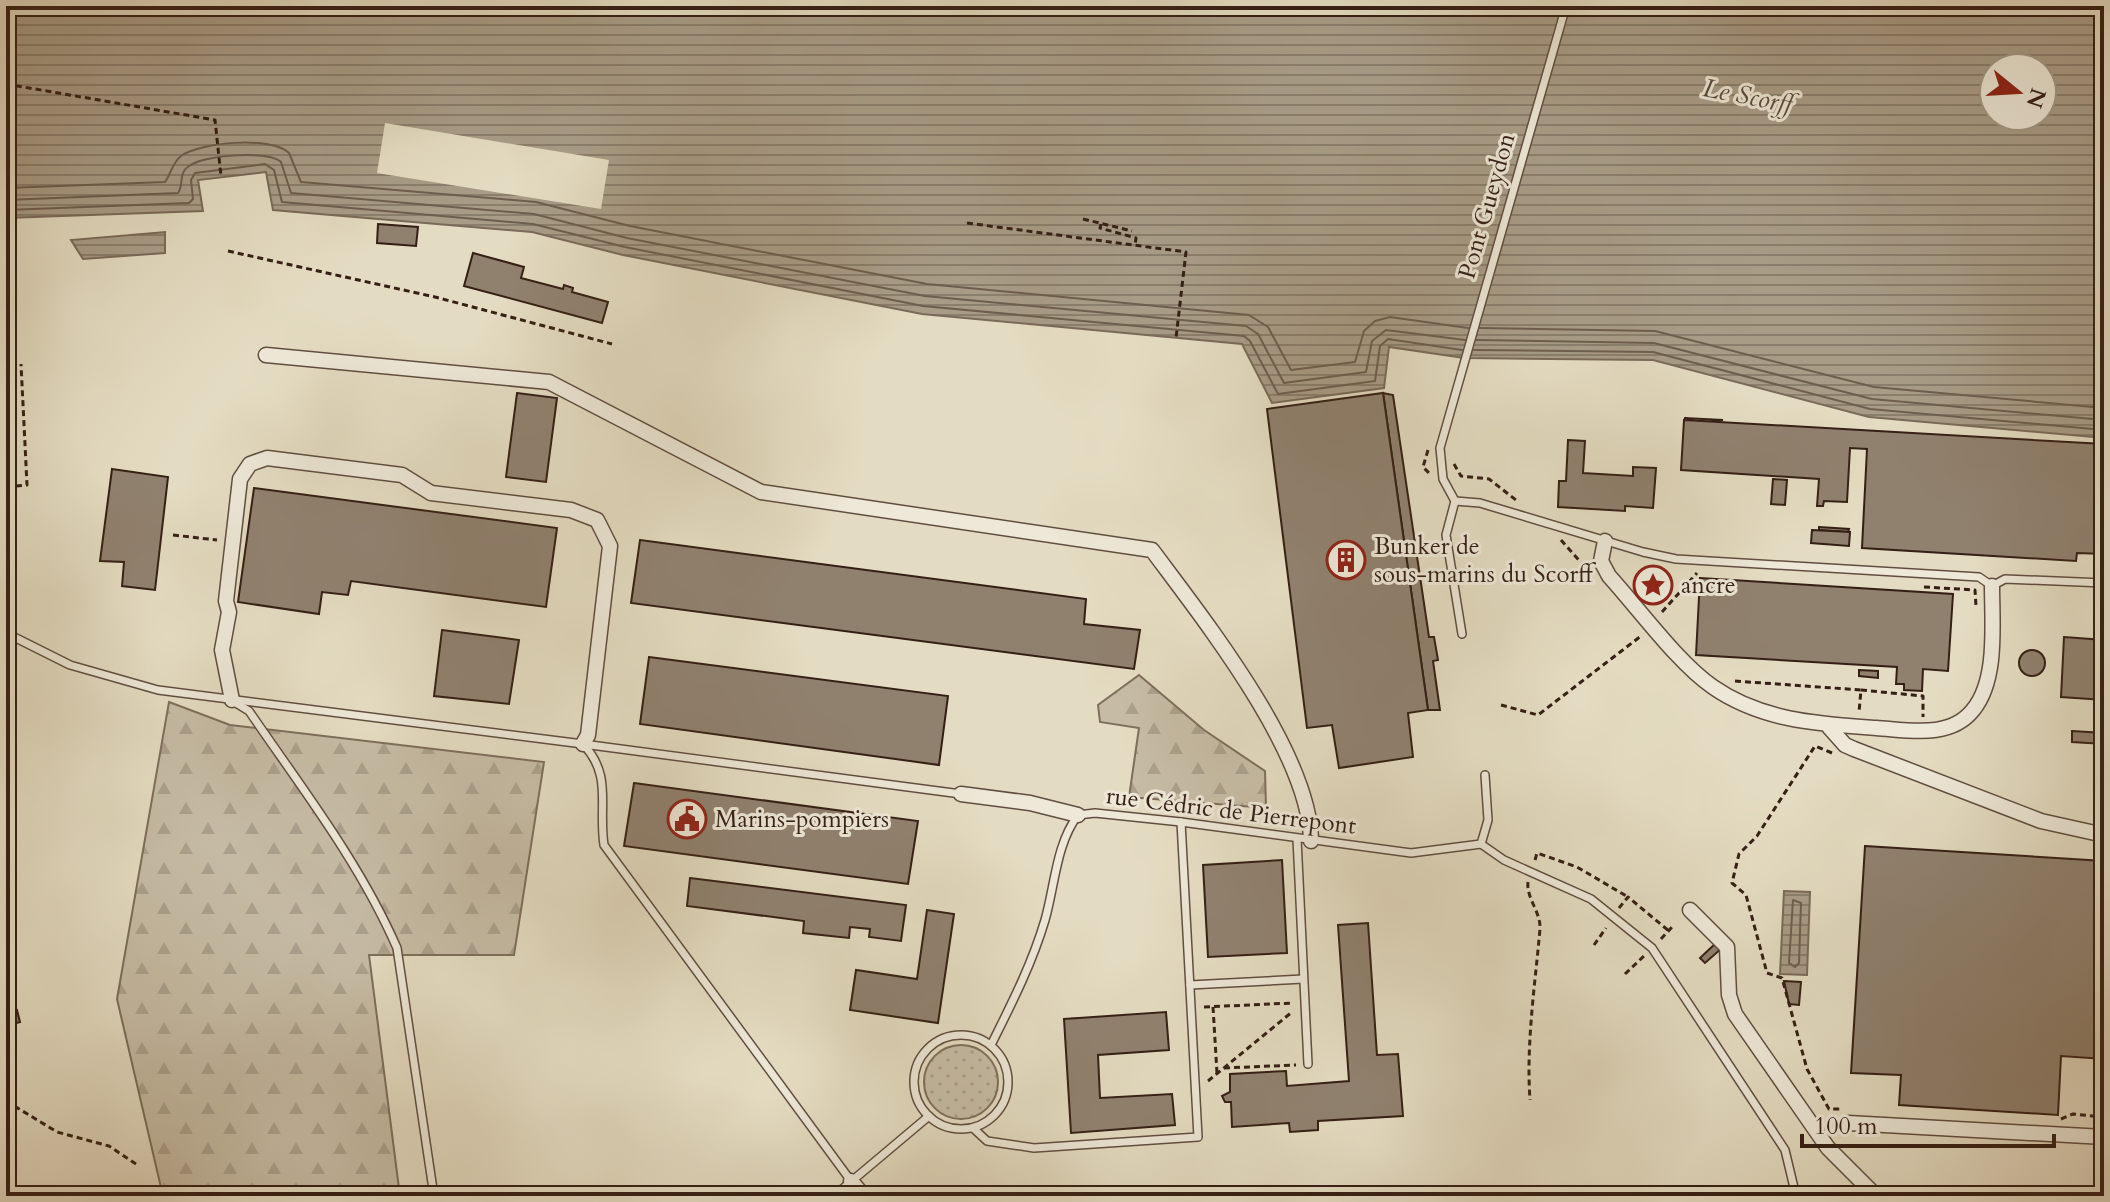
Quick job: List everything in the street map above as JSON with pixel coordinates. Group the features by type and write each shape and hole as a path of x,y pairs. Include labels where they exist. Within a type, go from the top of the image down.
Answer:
{"street":[{"path":"266,355 549,382 761,492 1152,550 1219,640 1302,786 1310,818 1304,840"},
{"path":"232,700 222,650 240,479 250,464 267,458 402,475 431,493 571,510 597,520 610,546 588,735 583,744"},
{"path":"1605,541 1601,561 1609,576 1703,678 1741,704 1829,727 1922,731 1954,725 1971,713 1983,697 1988,677 1992,586"},
{"path":"1829,727 1845,745 1854,749 2041,821 2104,835"},
{"path":"961,794 1030,803 1078,815"},
{"path":"1690,910 1727,947 1729,995 1735,1014 1828,1148 1876,1196"},
{"path":"1850,1116 2104,1137"},
{"path":"851,1181 864,1196"}],"lane":[{"name":"Pont Gueydon","path":"1455,501 1443,479 1440,448 1446,417 1566,6"},
{"path":"1462,634 1446,535 1455,501 1480,503 1676,559 1979,577 1992,586 2005,579 2104,583"},
{"path":"6,633 70,665 158,690 961,794"},
{"path":"232,700 249,711 334,835 383,916 397,948 434,1196"},
{"path":"583,744 597,759 604,776 601,820 604,845 851,1181"},
{"path":"1485,775 1488,820 1481,844 1504,860 1591,899 1652,948 1785,1150 1796,1196"},
{"name":"rue Cédric de Pierrepont","path":"991,1045 1028,966 1045,921 1067,830 1078,815 1095,813 1181,822 1411,853 1481,844"},
{"path":"973,1128 998,1112 1005,1099 1007,1069 991,1045 960,1035 931,1046 915,1073 915,1089 929,1116 942,1125 973,1128 987,1141 1034,1148 1198,1137 1181,822"},
{"path":"1304,840 1303,979 1308,1064"},
{"path":"1190,985 1303,979"},
{"path":"834,1196 929,1116"}],"path":[{"path":"6,84 215,120 221,176"},
{"path":"1083,219 1132,231"},
{"path":"967,223 1186,252 1176,338"},
{"path":"1101,224 1100,228 1136,238 1135,245"},
{"path":"228,251 435,297 612,344"},
{"path":"6,487 27,485 21,364"},
{"path":"1453,462 1461,476 1489,479 1514,499 1523,502 1519,515"},
{"path":"173,535 233,542"},
{"path":"1560,539 1591,573"},
{"path":"1501,705 1538,715 1639,639 1697,573"},
{"path":"1913,587 1975,590 1974,606 1991,608"},
{"path":"1728,679 1923,696 1922,731"},
{"path":"1858,727 1861,690"},
{"path":"1850,1116 1829,1109 1807,1069 1782,978 1767,973 1746,895 1732,883 1739,854 1757,836 1815,746 1848,760 1854,749"},
{"path":"1530,1100 1527,1067 1532,1052 1532,984 1538,968 1540,929 1539,916 1526,887 1537,853 1577,867 1628,897"},
{"path":"1191,1007 1304,1002"},
{"path":"1196,1091 1304,1002"},
{"path":"1213,1007 1217,1073"},
{"path":"1224,1068 1308,1064"},
{"path":"6,1101 57,1132 109,1146 136,1164"},
{"path":"2059,1120 2073,1114 2104,1117"}],"green space":[{"path":"1139,675 1204,730 1265,771 1266,808 1129,797 1139,728 1100,722 1098,705"},
{"path":"169,702 230,725 544,762 514,955 369,955 400,1196 163,1196 117,999"},
{"path":"961,1045 982,1051 992,1061 998,1082 992,1103 982,1113 961,1119 940,1113 930,1103 924,1082 930,1061 940,1051"}],"water":[{"name":"Le Scorff","path":"6,6 2104,6 2104,438 1869,417 1653,360 1464,358 1389,347 1384,388 1272,403 1242,344 922,314 623,255 532,232 273,210 266,172 198,180 203,211 6,218"},
{"path":"165,232 165,253 83,259 71,240"},
{"path":"1784,891 1810,892 1807,975 1780,974"}],"pier":[{"path":"385,123 609,160 601,209 377,173"}],"building":[{"path":"378,224 418,227 416,246 377,243"},
{"path":"473,253 524,267 521,278 563,289 564,285 573,288 572,292 608,302 602,323 464,286"},
{"path":"517,393 557,398 546,482 506,477"},
{"path":"1383,393 1393,395 1429,637 1434,637 1438,660 1433,661 1440,710 1428,710"},
{"name":"Bunker de sous-marins du Scorff","path":"1383,393 1428,710 1408,713 1413,757 1339,768 1332,725 1307,728 1267,409"},
{"path":"1684,418 1723,420 1702,423"},
{"path":"1684,420 2104,444 2104,554 2077,553 2076,561 1862,548 1867,449 1850,448 1847,502 1824,501 1823,506 1817,506 1819,479 1681,470"},
{"path":"1568,440 1585,441 1583,473 1633,476 1633,467 1656,468 1653,508 1625,506 1625,511 1558,507 1559,481 1566,481"},
{"path":"6,446 12,446 14,484 6,485"},
{"path":"112,469 168,477 155,590 122,586 124,562 100,561"},
{"path":"1773,479 1787,480 1785,505 1771,504"},
{"path":"254,488 557,528 546,607 351,581 348,595 322,592 319,614 238,602"},
{"path":"1819,527 1849,529 1848,532 1819,530"},
{"path":"1812,530 1850,532 1849,546 1811,543"},
{"path":"640,540 1086,599 1084,624 1140,630 1134,669 631,603"},
{"path":"1700,578 1953,594 1948,671 1923,669 1922,691 1904,690 1904,684 1896,684 1897,667 1696,655"},
{"path":"442,630 519,640 509,704 434,696"},
{"path":"2064,637 2104,640 2104,700 2061,697"},
{"path":"2032,650 2041,654 2045,663 2041,672 2032,676 2023,672 2019,663 2023,654"},
{"path":"649,657 948,696 939,765 640,724"},
{"path":"1859,670 1878,671 1878,678 1859,676"},
{"path":"2072,731 2104,733 2104,744 2072,742"},
{"path":"634,783 918,821 908,884 624,846"},
{"path":"1865,846 2104,861 2104,1059 2061,1056 2058,1115 1899,1105 1901,1075 1851,1073"},
{"path":"1282,860 1287,953 1208,957 1203,865"},
{"path":"690,878 906,905 901,941 869,937 870,929 850,927 849,938 803,933 804,921 687,906"},
{"path":"927,910 954,914 938,1023 850,1010 856,970 917,979"},
{"path":"1368,923 1377,1055 1398,1054 1403,1116 1318,1121 1318,1130 1290,1132 1289,1123 1232,1127 1231,1102 1225,1102 1222,1096 1230,1092 1230,1074 1286,1071 1287,1086 1349,1081 1338,925"},
{"path":"1717,942 1722,948 1705,963 1700,958"},
{"path":"1784,981 1801,982 1799,1005 1789,1004"},
{"path":"17,1010 20,1022 6,1026 6,1013"},
{"path":"1166,1012 1169,1050 1098,1055 1100,1098 1172,1094 1175,1125 1071,1133 1064,1019"}],"place":[{"name":"Bunker de sous-marins du Scorff","path":"1346,560"},
{"name":"ancre","path":"1653,585"},
{"name":"Marins-pompiers","path":"687,819"}]}
